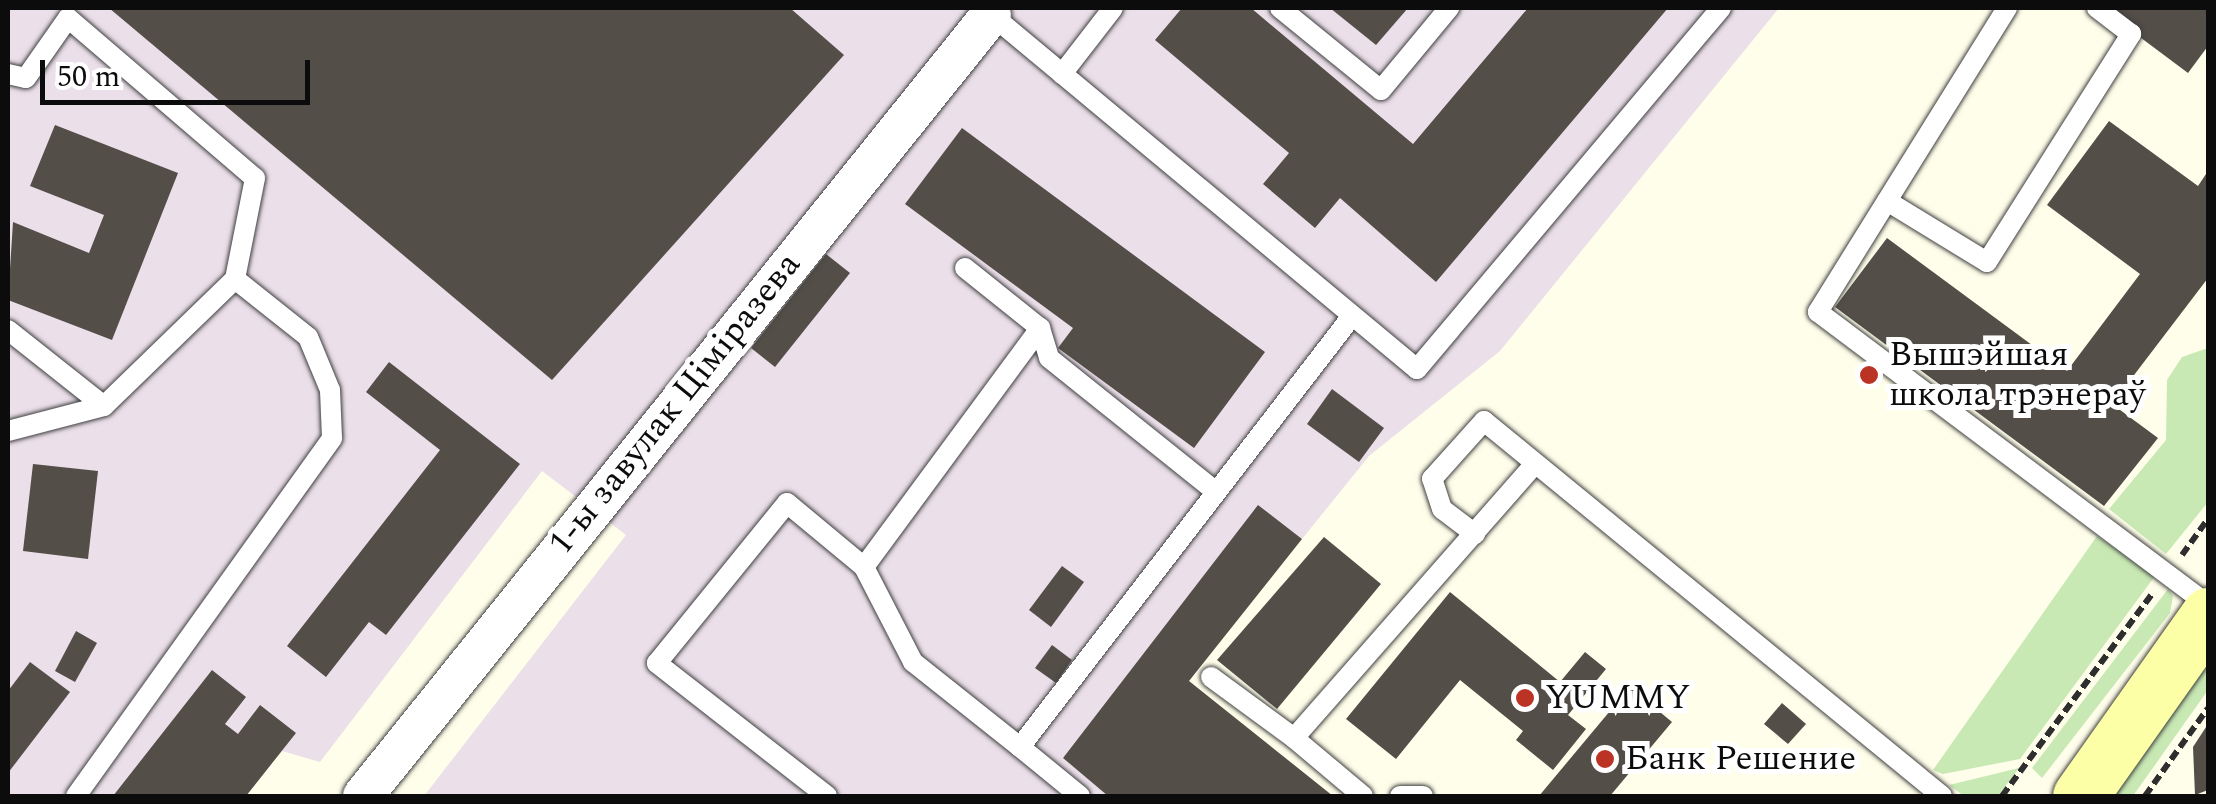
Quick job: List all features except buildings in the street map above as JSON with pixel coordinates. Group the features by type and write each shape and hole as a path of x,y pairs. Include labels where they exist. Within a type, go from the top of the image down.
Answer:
{"street":[{"name":"1-ы завулак Ціміразева","path":"364,796 987,11"},
{"path":"2080,796 2208,615"}],"lane":[{"path":"1062,74 1113,8"},
{"path":"1280,8 1380,90 1449,8"},
{"path":"987,11 1417,369 1721,8"},
{"path":"2007,8 1818,312 2208,605"},
{"path":"1887,200 1987,262 2131,34 2096,8"},
{"path":"8,74 26,78 68,18 255,178 234,279 104,406 8,431"},
{"path":"965,268 1040,328 1049,358 1216,492"},
{"path":"76,796 332,438 330,390 308,337 234,279"},
{"path":"1020,747 1352,316"},
{"path":"864,567 1040,328"},
{"path":"8,330 104,406"},
{"path":"1475,534 1442,508 1432,479 1484,421 1942,796"},
{"path":"1294,738 1535,464"},
{"path":"826,796 658,663 786,503 864,567 913,662 1080,796"},
{"path":"1211,677 1294,738 1363,796"},
{"path":"1400,796 1423,796"}],"path":[{"path":"2002,796 2208,519"},
{"path":"2145,796 2208,708"}],"shaded area":[{"path":"8,8 1779,8 1500,351 1369,456 1302,539 1258,506 1063,758 1108,796 424,796 626,535 542,471 320,762 282,751 246,796 8,796"}],"green space":[{"path":"2208,348 2208,502 2166,554 2109,509 2166,440 2167,380 2182,357"},
{"path":"2097,536 2155,576 2020,759 1943,774 1933,770"},
{"path":"2168,589 2173,596 2170,613 2042,778 2032,768"},
{"path":"2208,662 2208,690 2133,796 2110,796"},
{"path":"2019,768 1998,796 1964,796 1949,785"}],"place":[{"name":"Вышэйшая школа трэнераў","path":"1869,375"},
{"name":"YUMMY","path":"1525,698"},
{"name":"Банк Решение","path":"1605,759"}]}
